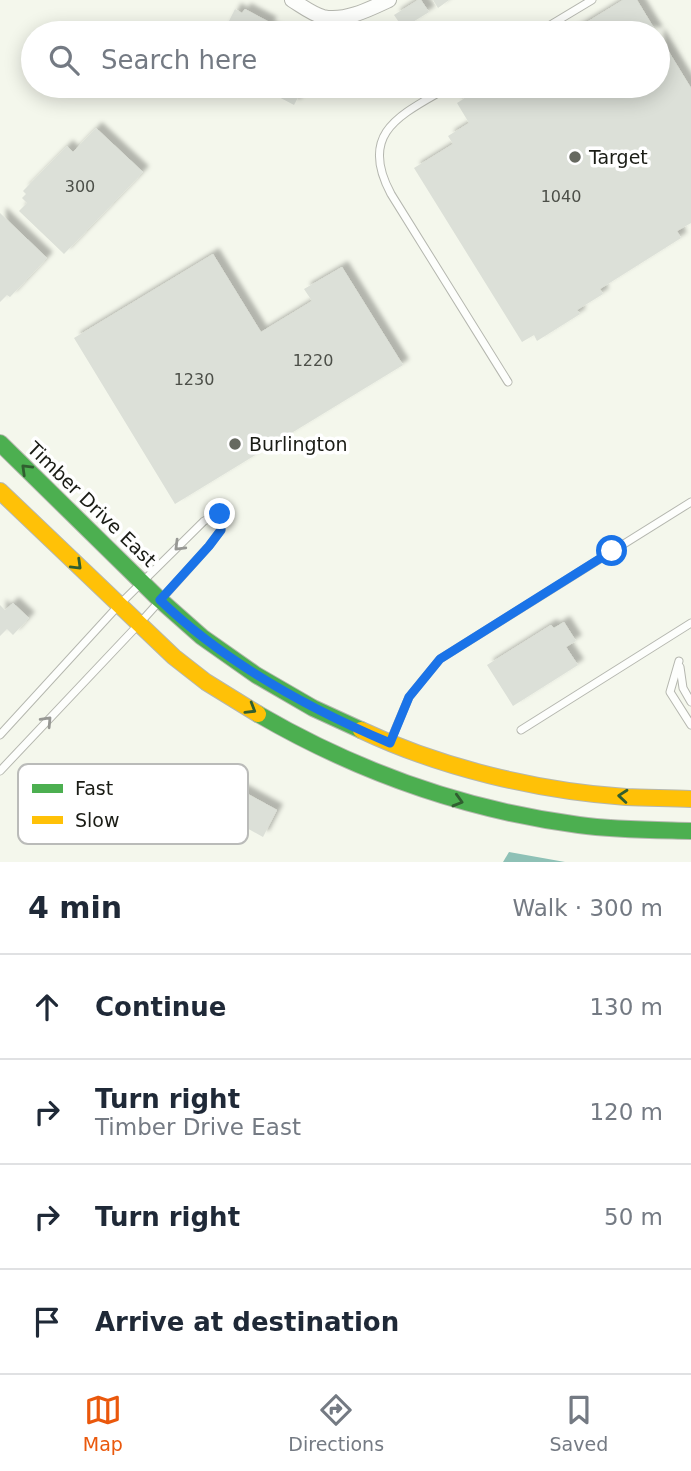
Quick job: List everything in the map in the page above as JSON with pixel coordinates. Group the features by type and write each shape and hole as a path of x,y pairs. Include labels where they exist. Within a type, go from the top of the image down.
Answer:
{"street":[{"path":"292,0 324,17 353,14 389,0"},
{"name":"Timber Drive East","path":"0,443 142,583 202,637 259,676 309,705 390,743 464,769 517,782 577,792 691,799"},
{"path":"0,491 119,606 199,677 307,741 395,780 479,807 594,828 691,831"}],"lane":[{"path":"557,21 592,0"},
{"path":"430,98 392,124 379,145 381,173 391,194 508,382"},
{"path":"390,743 409,697 440,659 691,502"},
{"path":"0,735 119,606 204,521 220,514 221,530 209,546 0,771"},
{"path":"521,730 691,623"},
{"path":"691,702 682,688 679,661 670,692 691,725"}],"water":[{"path":"509,852 565,862 503,862"}],"building":[{"path":"418,0 421,0 429,12 414,21 398,21 394,15"},
{"path":"433,0 449,0 438,8"},
{"path":"623,0 637,0 650,21 589,21"},
{"path":"235,9 242,13 245,9 267,21 229,21"},
{"path":"670,54 691,88 691,223 677,231 681,238 600,289 603,294 577,310 580,314 537,341 534,335 522,342 414,168 453,144 448,136 469,123 457,103 465,98 670,98"},
{"path":"281,98 298,98 294,105"},
{"path":"96,128 143,172 64,254 19,211 27,203 22,198 26,194 23,191 67,146 73,152"},
{"path":"0,213 47,258 10,297 7,295 0,302"},
{"path":"213,254 261,332 312,301 304,289 342,267 403,365 175,504 74,338"},
{"path":"13,603 29,618 13,635 7,629 0,636 0,605 5,610"},
{"path":"564,622 576,641 566,647 578,665 513,706 487,665 551,625 554,628"},
{"path":"248,794 277,810 263,837 248,829"}],"traffic: fast":[{"path":"0,443 159,599 202,637 256,675 313,708 361,730"},
{"path":"258,714 373,771 454,799 579,825 691,831"}],"traffic: slow":[{"path":"0,491 174,657 206,682 258,714"},
{"path":"361,730 424,756 490,776 593,794 691,799"}],"place":[{"name":"Target","path":"575,157"},
{"name":"Burlington","path":"235,444"}],"route":[{"path":"220,514 221,530 160,600 202,637 259,676 309,705 390,743 409,697 440,659 612,551"}]}
